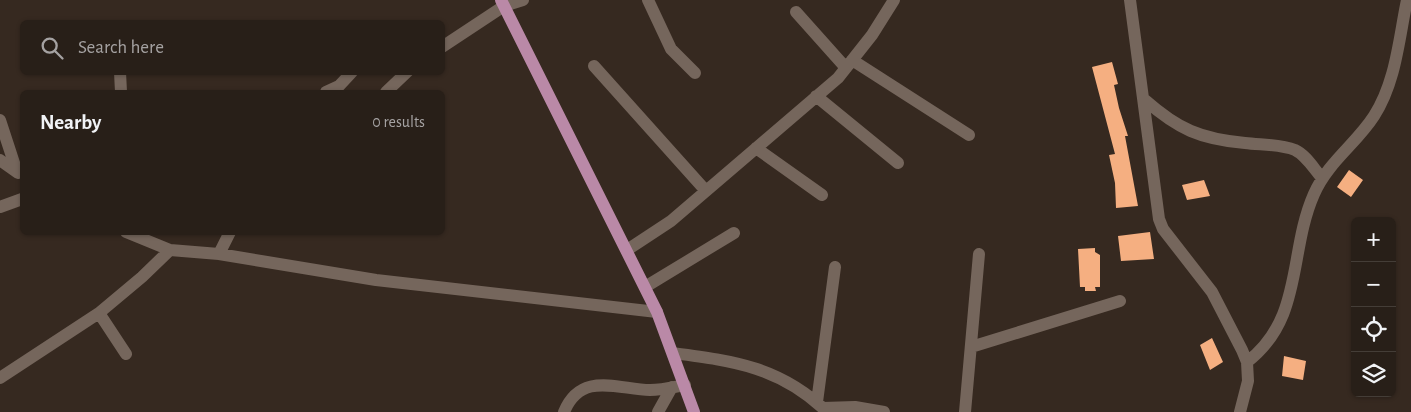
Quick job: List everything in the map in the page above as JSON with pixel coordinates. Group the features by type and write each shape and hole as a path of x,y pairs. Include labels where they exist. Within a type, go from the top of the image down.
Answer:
{"main road":[{"path":"502,3 658,312 686,385 694,412"}],"street":[{"path":"445,44 502,3 523,0"},
{"path":"648,0 672,49 695,73"},
{"path":"627,250 671,221 816,96 849,64 872,35 894,0"},
{"path":"1130,0 1161,224 1212,292 1247,362 1248,381 1240,412"},
{"path":"1247,362 1270,340 1290,298 1298,249 1313,195 1322,178 1374,116 1391,79 1407,0"},
{"path":"796,12 849,64 969,135"},
{"path":"594,66 706,191"},
{"path":"120,75 121,90"},
{"path":"330,90 339,86 349,75"},
{"path":"388,90 402,75"},
{"path":"816,96 898,163"},
{"path":"1145,100 1169,121 1192,132 1227,142 1278,146 1295,150 1304,157 1322,178"},
{"path":"0,120 20,174"},
{"path":"756,148 822,195"},
{"path":"0,160 20,174"},
{"path":"0,207 20,200"},
{"path":"645,288 734,233"},
{"path":"133,235 170,250 219,254 376,280 658,312"},
{"path":"219,254 228,235"},
{"path":"0,378 99,314 170,250"},
{"path":"965,412 979,254"},
{"path":"822,407 835,267"},
{"path":"970,347 1120,300"},
{"path":"99,314 126,354"},
{"path":"673,353 732,360 775,375 822,407 855,407 884,412"},
{"path":"564,412 573,396 586,387 604,384 652,390 686,385"},
{"path":"658,412 672,387"}],"building":[{"path":"1112,62 1118,84 1114,85 1128,136 1125,136 1138,206 1116,208 1115,183 1109,155 1115,154 1092,67"},
{"path":"1349,170 1363,180 1351,197 1337,187"},
{"path":"1204,180 1210,196 1187,200 1182,185"},
{"path":"1150,232 1154,259 1121,261 1118,236"},
{"path":"1095,248 1095,252 1100,255 1100,287 1095,287 1096,291 1085,291 1085,287 1080,287 1078,249"},
{"path":"1212,338 1223,362 1210,370 1200,345"},
{"path":"1284,356 1306,361 1303,380 1282,376"}]}
